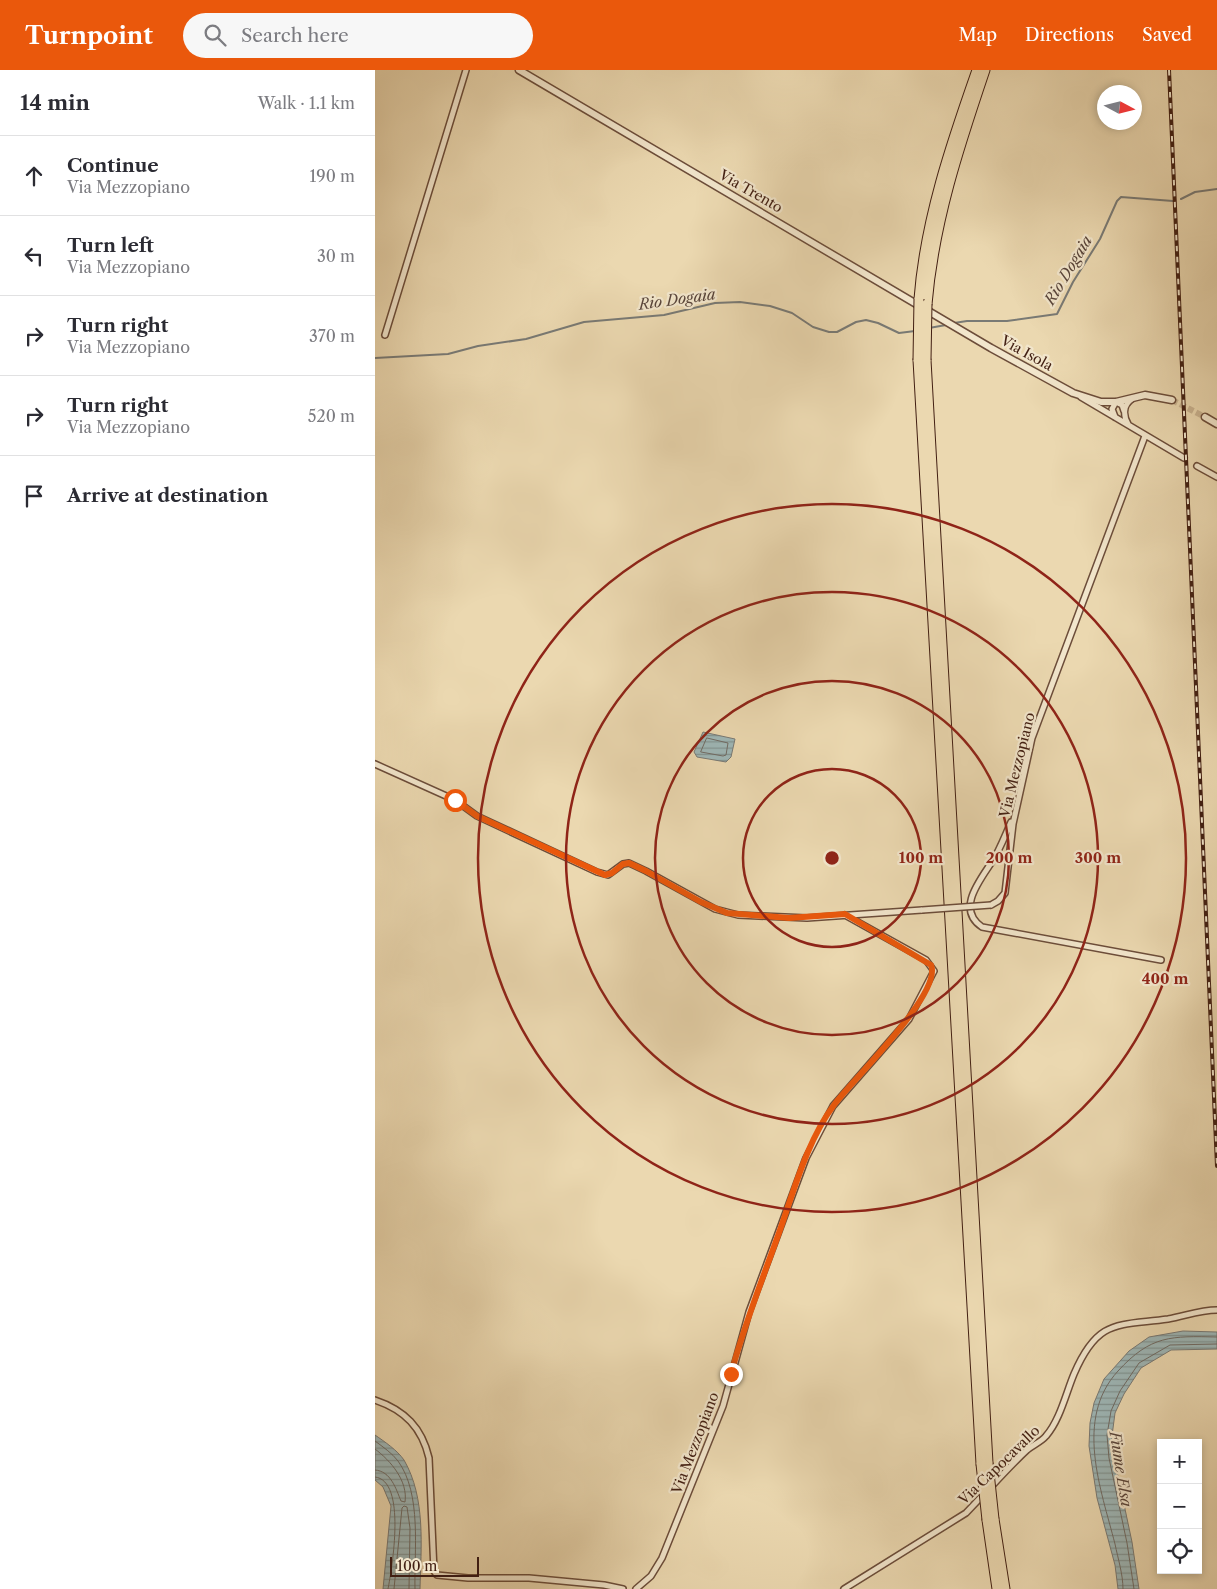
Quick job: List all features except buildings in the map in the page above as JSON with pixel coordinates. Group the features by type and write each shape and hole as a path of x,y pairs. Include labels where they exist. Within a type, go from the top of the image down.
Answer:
{"highway":[{"path":"977,70 937,192 924,258 922,360 984,1463 997,1589"},
{"path":"923,301 944,199 985,70"},
{"path":"991,1520 1005,1589"}],"street":[{"path":"385,335 466,70"},
{"name":"Via Trento","path":"519,70 970,334"},
{"name":"Via Isola","path":"970,334 1184,458"},
{"name":"Via Isola","path":"1073,393 1101,402 1117,402 1135,397 1155,395 1172,400"},
{"path":"1117,402 1112,409 1117,419 1123,420 1126,404 1135,397"},
{"name":"Via Isola","path":"1117,402 1121,405 1130,426"},
{"path":"1205,417 1217,424"},
{"name":"Via Mezzopiano","path":"375,764 455,800 477,816 605,875 612,873 623,864 629,863 708,906 732,914 789,918 991,905 1005,893 1016,810 1032,738 1145,436"},
{"path":"1197,466 1217,477"},
{"path":"1016,810 1002,845 972,896 969,909 974,922 982,927 1161,960"},
{"name":"Via Mezzopiano","path":"636,1589 651,1576 662,1558 723,1406 749,1312 806,1158 833,1106 909,1019 934,970 925,960 845,914"},
{"name":"Via Capocavallo","path":"844,1589 966,1513 1028,1449 1045,1437 1091,1344 1109,1328 1132,1321 1169,1319 1204,1310 1217,1310"},
{"path":"375,1400 398,1409 411,1419 425,1442 430,1476 433,1572 437,1575 468,1578 529,1578 604,1585 623,1589"}],"water":[{"path":"703,732 735,739 731,757 726,762 697,757 694,752"},
{"path":"1183,1331 1217,1332 1217,1349 1171,1350 1141,1368 1124,1394 1115,1413 1112,1436 1114,1457 1132,1542 1139,1589 1118,1589 1115,1565 1097,1498 1089,1446 1090,1423 1094,1403 1104,1379 1129,1351 1149,1337"},
{"path":"375,1435 404,1460 416,1490 421,1523 420,1589 383,1589 391,1506 383,1487 375,1480"}],"waterway":[{"name":"Rio Dogaia","path":"1181,199 1195,192 1217,189"},
{"name":"Rio Dogaia","path":"954,323 967,321 1007,321 1057,314 1073,282 1100,239 1117,201 1121,197 1173,201"},
{"name":"Rio Dogaia","path":"375,358 448,354 478,346 526,339 584,322 664,315 715,303 740,302 770,306 792,313 813,327 829,332 837,332 856,322 866,320 878,323 899,333 915,331"},
{"name":"Rio Dogaia","path":"929,328 946,325"}],"tunnel":[{"path":"1172,400 1205,417"}],"railway":[{"path":"1169,70 1217,1166"}],"route":[{"path":"455,800 477,816 576,860 597,872 608,875 623,864 629,863 715,910 737,915 789,918 845,914 925,960 934,970 924,993 909,1019 833,1106 821,1127 806,1158 749,1312 731,1374"}],"water label":[{"name":"Fiume Elsa","path":"1121,1469"}]}
